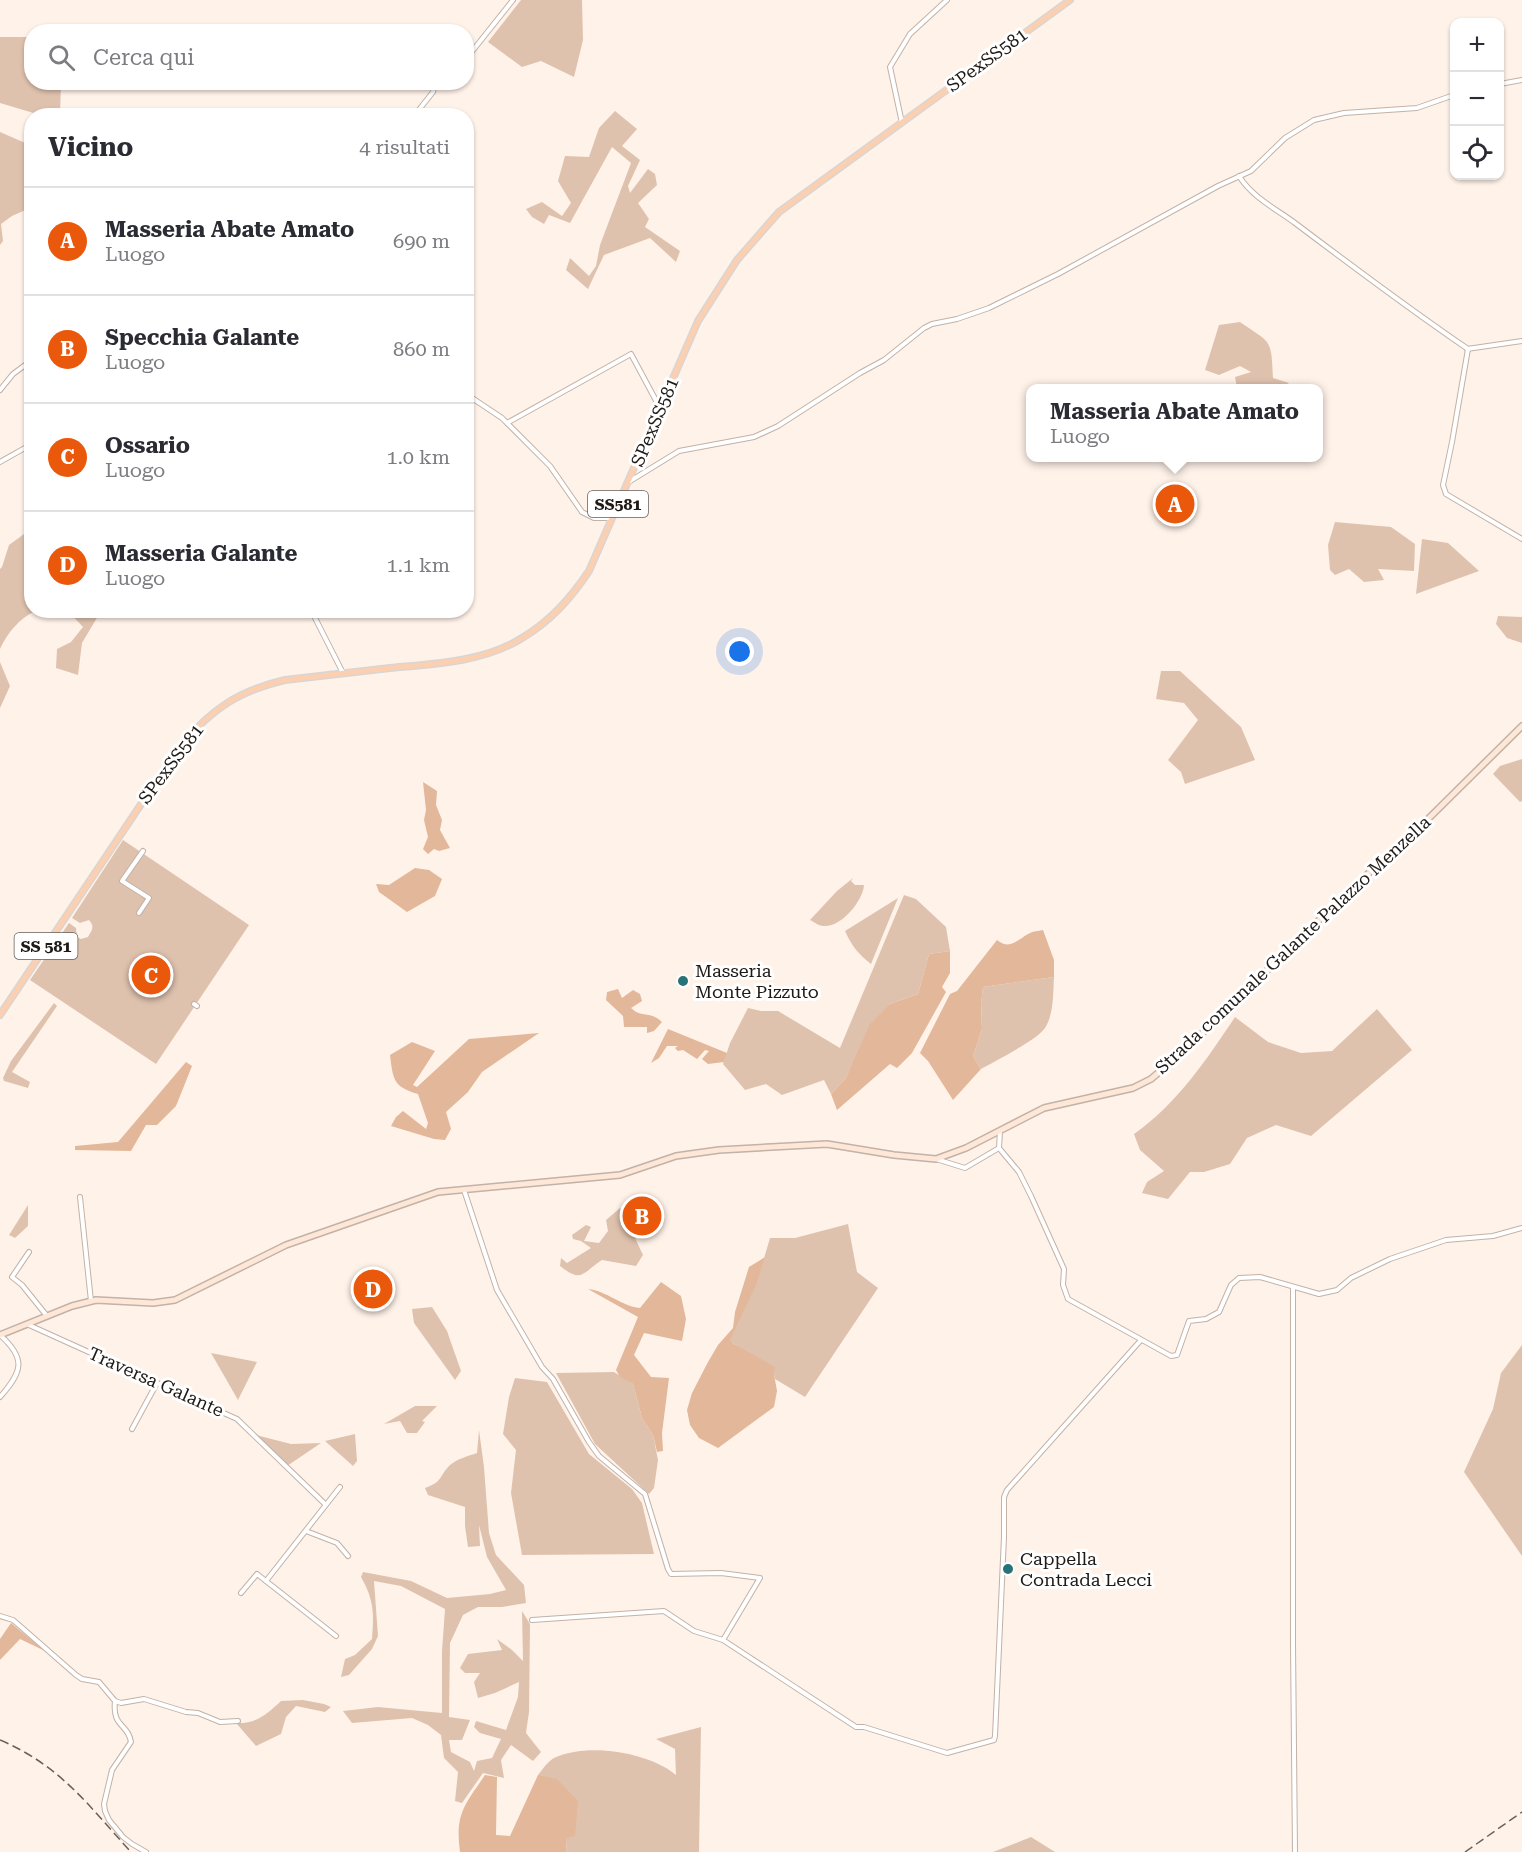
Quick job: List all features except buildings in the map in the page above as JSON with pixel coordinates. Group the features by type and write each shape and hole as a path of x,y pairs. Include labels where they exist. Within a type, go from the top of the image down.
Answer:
{"main road":[{"name":"SPexSS581","path":"92,877 180,746 214,710 237,695 285,680 446,663 500,650 521,639 550,618 573,594 589,571 698,321 727,273 751,242 779,212 1070,0"},
{"name":"SS 581","path":"0,1015 92,877"}],"street":[{"path":"474,49 513,0"},
{"path":"902,123 890,67 910,34 947,0"},
{"path":"1504,83 1522,80"},
{"path":"420,108 433,90"},
{"path":"626,484 679,451 754,437 793,418 860,373 884,360 924,328 989,308 1058,274 1251,171 1285,138 1314,120 1344,113 1417,108 1450,96"},
{"path":"1239,176 1244,184 1261,199 1325,248 1467,349 1522,341"},
{"path":"1467,349 1443,491 1522,539"},
{"path":"507,423 631,354 660,409"},
{"path":"0,390 24,366"},
{"path":"474,400 507,423 550,466 582,512 594,518 613,518"},
{"path":"0,462 24,448"},
{"path":"315,618 343,674"},
{"name":"Strada comunale Galante Palazzo Menzella","path":"0,1335 91,1301 153,1303 175,1300 286,1245 438,1192 620,1176 676,1156 718,1150 827,1144 936,1159 966,1148 1044,1108 1133,1088 1150,1079 1184,1051 1348,892 1423,824 1522,726"},
{"path":"139,913 149,898 122,881 143,851"},
{"path":"1000,1129 999,1148 1019,1172 1031,1196 1064,1269 1063,1285 1068,1299 1171,1356 1177,1355 1189,1321 1206,1319 1219,1312 1231,1285 1239,1278 1260,1278 1319,1294 1337,1290 1350,1278 1381,1263 1446,1240 1493,1236 1522,1228"},
{"path":"936,1159 965,1168 999,1148"},
{"path":"463,1189 497,1290 542,1367 553,1378 594,1449 607,1463 645,1494 671,1574 721,1573 760,1578 723,1640"},
{"path":"80,1197 91,1301"},
{"path":"29,1252 12,1277 22,1285 47,1317"},
{"path":"1293,1287 1295,1852"},
{"name":"Traversa Galante","path":"28,1325 237,1419 325,1504"},
{"path":"0,1335 13,1347 18,1357 19,1372 0,1397"},
{"path":"532,1620 664,1611 694,1631 723,1640 856,1727 864,1727 947,1753 994,1740 1004,1549 1004,1497 1007,1490 1141,1340"},
{"path":"132,1429 157,1383"},
{"path":"266,1581 340,1487"},
{"path":"306,1531 337,1543 348,1556"},
{"path":"241,1593 257,1574 336,1636"},
{"path":"0,1616 13,1620 81,1679 99,1682 115,1701 121,1703 144,1699 186,1712 198,1713 220,1722 238,1721"},
{"path":"115,1701 116,1720 130,1736 131,1742 112,1770 104,1804 105,1811 109,1820 123,1837 146,1852"}],"shaded area":[{"path":"521,0 582,0 583,40 574,77 541,61 522,67 488,42"},
{"path":"0,37 24,37 24,90 61,90 60,108 24,108 24,110 0,103"},
{"path":"615,111 637,129 622,146 640,160 628,186 630,193 648,169 655,174 657,185 638,203 649,219 645,227 680,251 676,262 650,238 604,255 588,289 566,270 570,258 589,276 596,266 600,245 631,163 612,147 570,223 549,215 544,224 532,217 526,209 542,202 562,216 571,203 558,181 565,156 589,157 599,128"},
{"path":"0,132 24,142 24,211 1,224 3,241 0,245"},
{"path":"1240,322 1258,334 1268,343 1272,355 1273,378 1289,383 1236,384 1235,377 1251,372 1240,366 1219,375 1205,370 1219,325"},
{"path":"1335,522 1391,527 1415,544 1414,571 1378,569 1384,580 1364,582 1349,569 1335,575 1330,570 1328,545"},
{"path":"24,534 24,618 14,627 0,649 0,569 9,545"},
{"path":"1422,539 1448,543 1479,571 1416,594"},
{"path":"1498,616 1522,617 1522,643 1507,638 1496,624"},
{"path":"75,618 97,618 82,643 78,675 56,668 57,649 71,642 83,627"},
{"path":"0,662 10,686 0,708"},
{"path":"1161,671 1180,671 1241,727 1255,760 1185,784 1181,772 1168,760 1198,720 1184,703 1156,699"},
{"path":"1522,759 1522,801 1520,802 1493,774 1500,766"},
{"path":"423,782 437,791 436,805 442,820 440,830 450,848 439,851 434,849 428,854 423,849 428,837 424,820 426,810"},
{"path":"123,840 249,925 156,1064 30,980 69,923 76,928 77,937 81,939 88,937 92,930 91,922 89,920 80,923 72,918"},
{"path":"415,868 429,870 442,879 435,896 407,912 379,892 376,884 389,885"},
{"path":"853,878 851,881 855,885 864,885 863,891 855,906 844,918 837,923 821,926 810,920 837,891"},
{"path":"904,895 916,899 946,927 950,951 929,954 918,994 890,1004 859,1052 846,1078 831,1094 824,1080 782,1095 766,1084 745,1090 723,1064 730,1043 748,1008 778,1011 840,1048"},
{"path":"898,898 871,964 856,949 845,931"},
{"path":"1043,930 1054,960 1054,977 983,987 982,1029 973,1056 981,1069 953,1100 928,1061 920,1053 950,994 957,991 997,940 1009,944 1030,933"},
{"path":"950,951 950,973 942,987 946,992 912,1053 897,1068 890,1064 837,1110 831,1094 846,1078 870,1024 890,1004 918,994 929,954"},
{"path":"1054,977 1052,1010 1045,1028 1025,1044 981,1069 973,1056 982,1029 983,987"},
{"path":"618,989 622,998 633,990 640,994 642,1001 631,1008 662,1022 654,1031 647,1033 647,1027 624,1027 623,1016 606,1000 607,992"},
{"path":"54,1003 57,1006 12,1072 30,1082 28,1088 4,1081 3,1078 11,1061"},
{"path":"1377,1009 1412,1050 1311,1136 1276,1125 1247,1138 1230,1164 1204,1172 1190,1172 1168,1199 1142,1193 1147,1182 1164,1171 1140,1150 1134,1134 1164,1109 1190,1080 1235,1017 1268,1042 1301,1053 1332,1051"},
{"path":"668,1029 727,1053 724,1062 708,1064 702,1059 709,1051 705,1050 697,1059 683,1050 678,1051 675,1048 678,1046 667,1046 659,1058 651,1063"},
{"path":"539,1033 482,1072 468,1092 446,1112 451,1129 445,1140 391,1126 403,1111 426,1129 428,1123 418,1094 404,1088 396,1081 390,1055 412,1042 435,1051 413,1085 417,1087 469,1039"},
{"path":"186,1062 192,1066 176,1106 157,1125 146,1125 131,1151 75,1150 75,1146 118,1142"},
{"path":"28,1205 28,1226 15,1238 9,1235"},
{"path":"620,1208 636,1231 643,1236 635,1238 643,1255 636,1266 602,1260 585,1273 577,1275 560,1266 561,1258 567,1263 591,1248 573,1239 572,1235 586,1225 591,1227 584,1241 599,1243 608,1231 606,1220"},
{"path":"848,1224 857,1272 878,1288 805,1397 775,1379 774,1374 729,1340 757,1282 770,1238 795,1238"},
{"path":"765,1257 757,1283 730,1340 775,1367 777,1391 774,1407 718,1448 699,1438 690,1425 687,1410 692,1393 708,1362 718,1345 733,1328 735,1312 749,1267"},
{"path":"661,1282 681,1296 686,1319 682,1341 644,1333 634,1355 651,1377 669,1378 662,1433 663,1451 657,1452 653,1435 642,1418 633,1384 620,1377 616,1370 638,1317 588,1289 640,1308"},
{"path":"432,1307 447,1331 461,1371 455,1380 414,1323 412,1309"},
{"path":"1522,1345 1522,1556 1464,1472 1493,1409 1501,1373"},
{"path":"211,1353 257,1362 238,1400"},
{"path":"614,1372 633,1384 642,1418 653,1435 658,1460 654,1488 649,1494 595,1444 556,1373"},
{"path":"515,1378 547,1382 589,1454 632,1489 642,1503 654,1554 522,1555 511,1493 516,1450 503,1434 509,1397"},
{"path":"415,1406 437,1406 422,1421 425,1422 417,1433 407,1433 400,1421 384,1424"},
{"path":"479,1430 489,1533 496,1555 524,1585 526,1603 502,1607 478,1607 463,1615 450,1643 449,1717 470,1720 462,1740 449,1740 451,1752 470,1762 474,1771 477,1761 492,1758 501,1739 480,1733 474,1727 476,1721 506,1730 518,1697 519,1682 478,1698 474,1682 480,1673 465,1673 460,1668 468,1654 502,1650 497,1639 523,1661 522,1611 530,1624 529,1712 526,1733 541,1752 533,1761 511,1745 501,1760 504,1778 483,1773 462,1803 455,1801 458,1772 444,1758 441,1735 428,1725 412,1718 352,1723 343,1711 378,1707 442,1713 445,1609 401,1586 374,1581 378,1636 372,1649 349,1675 341,1677 345,1659 355,1655 372,1639 372,1607 361,1577 363,1572 411,1581 447,1598 490,1594 506,1590 487,1557 479,1525 480,1546 468,1547 465,1507 428,1495 425,1488 438,1481 453,1463 477,1453"},
{"path":"252,1434 291,1444 321,1443 287,1466"},
{"path":"355,1434 357,1461 353,1466 325,1441"},
{"path":"11,1623 45,1651 20,1639 0,1660 0,1639"},
{"path":"303,1700 331,1707 325,1712 296,1706 286,1717 281,1734 256,1746 236,1723 255,1720 281,1701"},
{"path":"701,1727 699,1852 566,1852 567,1838 538,1775 550,1761 568,1753 600,1750 650,1760 676,1775 675,1749 656,1739"},
{"path":"485,1775 497,1777 496,1835 510,1836 538,1775 557,1779 578,1801 575,1836 567,1838 566,1852 460,1852 460,1819 467,1803"},
{"path":"1031,1837 1055,1852 993,1852"}],"railway":[{"path":"0,1740 21,1750 57,1774 87,1803 131,1852"},
{"path":"1465,1852 1522,1812"}],"place":[{"name":"Masseria Abate Amato","path":"1175,504"},
{"name":"Ossario","path":"151,975"},
{"name":"Masseria Monte Pizzuto","path":"683,981"},
{"name":"Specchia Galante","path":"642,1216"},
{"name":"Masseria Galante","path":"373,1289"},
{"name":"Cappella Contrada Lecci","path":"1008,1569"}]}
